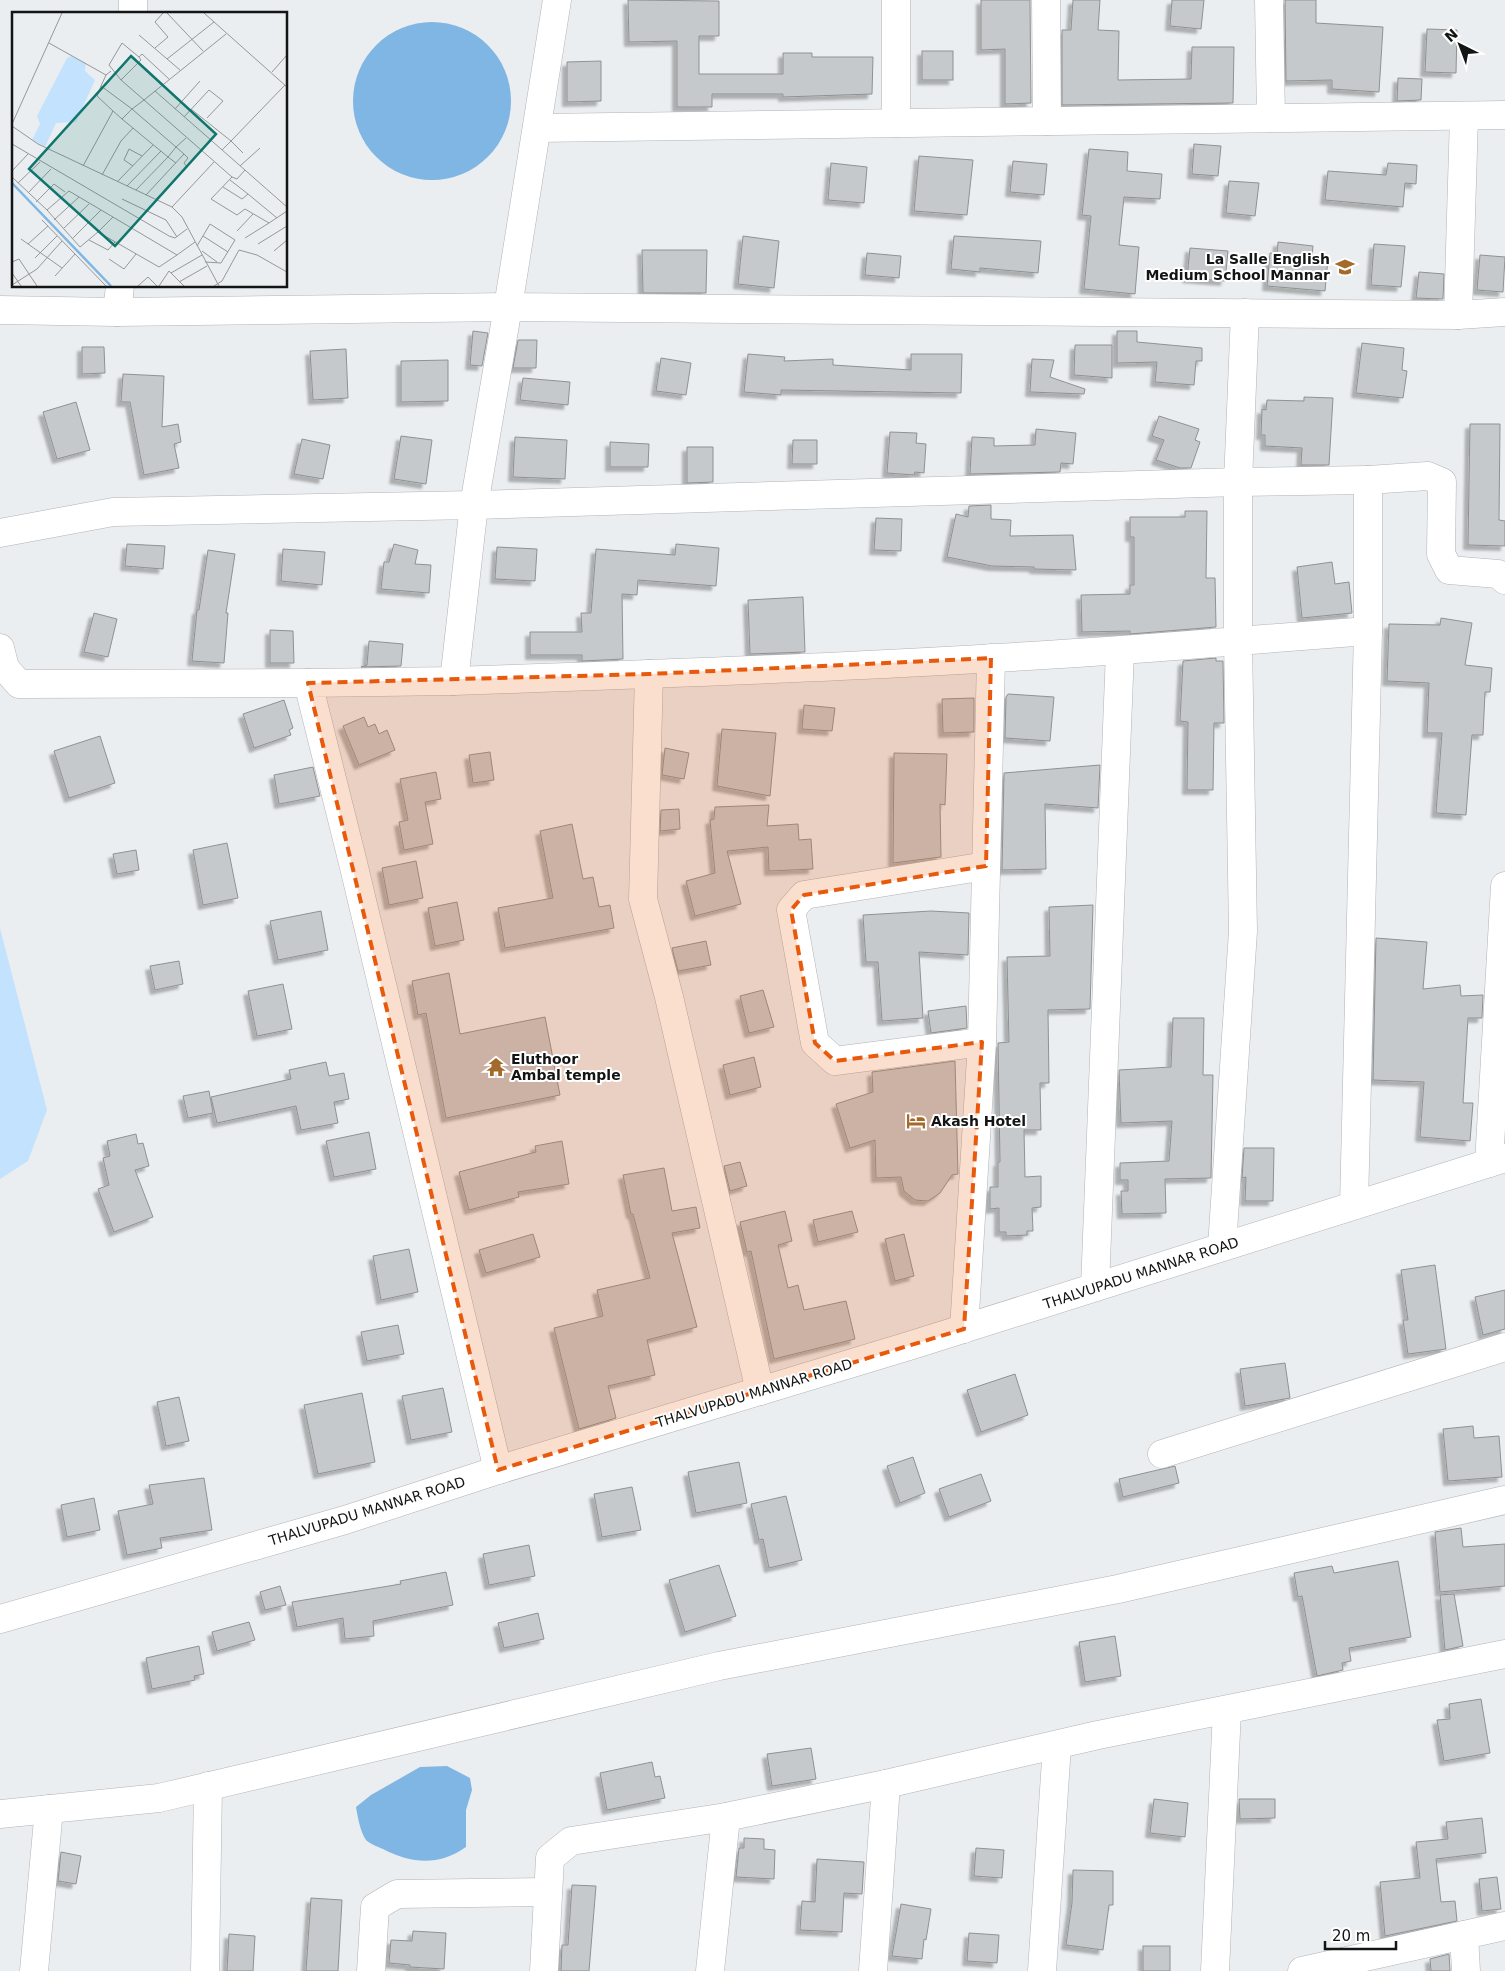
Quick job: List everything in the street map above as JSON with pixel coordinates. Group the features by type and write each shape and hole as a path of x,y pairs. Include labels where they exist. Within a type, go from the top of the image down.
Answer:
{"street":[{"path":"454,681 474,505 557,0"},
{"path":"896,0 896,123"},
{"path":"1046,0 1047,121"},
{"path":"1269,0 1271,118"},
{"path":"537,128 1505,115"},
{"path":"1458,315 1464,116"},
{"path":"0,310 119,299 508,307 1458,315 1505,312"},
{"path":"1222,1247 1243,931 1238,641 1238,482 1245,313"},
{"path":"0,532 113,512 474,505 1238,482 1368,480 1428,476 1442,482 1441,554 1450,570 1498,574 1505,580"},
{"path":"1354,1205 1368,631 1368,480"},
{"path":"0,648 5,668 19,684 308,683 454,681 649,674 991,658 1120,651 1368,631"},
{"path":"1095,1287 1120,651"},
{"path":"964,1329 982,1042 991,658"},
{"path":"649,674 643,900 669,997 760,1391"},
{"path":"308,683 356,873 498,1470"},
{"path":"982,1042 835,1061 816,1043 791,910 804,895 986,866"},
{"path":"1497,1161 1505,886"},
{"name":"THALVUPADU MANNAR ROAD","path":"0,1618 345,1520 498,1470 964,1329 1497,1161"},
{"path":"1162,1454 1505,1347"},
{"path":"0,1814 159,1798 720,1666 1118,1589 1505,1500"},
{"path":"544,1971 550,1858 571,1840 726,1817 886,1784 1057,1745 1505,1654"},
{"path":"1215,1971 1228,1710"},
{"path":"1042,1971 1057,1745"},
{"path":"873,1971 886,1784"},
{"path":"205,1971 208,1786"},
{"path":"34,1971 49,1809"},
{"path":"710,1971 726,1817"},
{"path":"371,1971 375,1907 398,1894 548,1892"},
{"path":"1302,1971 1505,1926"},
{"path":"1464,1935 1466,1971"}],"highlighted area":[{"path":"991,658 986,866 804,895 791,910 815,1043 835,1061 982,1042 964,1329 498,1470 308,683 649,674"}],"shaded area":[{"path":"0,928 47,1110 28,1161 0,1179"}],"water":[{"path":"424,22 440,22 455,25 469,31 488,45 498,57 508,78 511,101 508,124 498,145 488,157 476,167 455,177 440,180 424,180 409,177 388,167 366,145 356,124 353,109 353,93 356,78 366,57 388,35 409,25"},
{"path":"447,1766 470,1778 472,1790 466,1810 466,1847 446,1857 425,1861 404,1858 366,1840 361,1829 356,1807 371,1795 420,1767"}],"building":[{"path":"628,0 719,1 719,36 699,36 699,74 783,74 783,53 812,53 812,57 873,57 872,94 783,97 783,94 712,94 712,107 677,107 677,41 629,42"},
{"path":"981,0 1030,0 1031,103 1005,104 1005,49 981,50"},
{"path":"1073,0 1100,0 1098,30 1119,31 1118,80 1191,79 1192,47 1234,47 1233,103 1062,105 1062,30 1071,30"},
{"path":"1172,0 1204,0 1201,29 1170,26"},
{"path":"1285,0 1316,0 1316,23 1383,27 1379,92 1332,89 1332,80 1286,81"},
{"path":"1427,29 1457,30 1456,73 1425,72"},
{"path":"922,51 953,51 953,80 922,80"},
{"path":"601,61 601,101 567,102 567,62"},
{"path":"1398,78 1422,79 1421,100 1397,101"},
{"path":"1194,144 1221,146 1218,176 1192,174"},
{"path":"1089,149 1128,152 1127,171 1162,174 1160,199 1124,197 1119,245 1139,247 1135,294 1084,289 1091,216 1082,215"},
{"path":"919,156 973,160 967,215 914,211"},
{"path":"1013,161 1047,164 1044,195 1010,192"},
{"path":"831,163 867,167 864,203 828,200"},
{"path":"1388,163 1417,165 1416,184 1405,183 1403,207 1325,200 1328,171 1386,175"},
{"path":"1229,181 1259,183 1255,216 1226,213"},
{"path":"743,236 779,241 774,288 738,284"},
{"path":"954,236 1041,241 1038,273 980,268 980,272 951,269"},
{"path":"1278,242 1313,246 1312,257 1328,258 1325,291 1267,286 1270,253 1277,254"},
{"path":"1374,244 1405,246 1401,287 1371,285"},
{"path":"1190,248 1228,251 1225,281 1187,278"},
{"path":"642,250 707,250 706,293 643,293"},
{"path":"867,253 901,256 899,278 865,275"},
{"path":"1480,255 1505,257 1503,292 1477,290"},
{"path":"1419,272 1444,274 1443,299 1416,298"},
{"path":"473,331 488,333 482,366 470,365"},
{"path":"1117,331 1137,331 1137,342 1202,348 1202,361 1196,361 1194,385 1155,382 1157,362 1117,363"},
{"path":"518,340 537,340 536,368 513,368"},
{"path":"1362,343 1404,348 1402,370 1407,371 1403,398 1356,393"},
{"path":"1075,345 1112,345 1112,378 1074,375"},
{"path":"82,347 104,347 105,373 82,374"},
{"path":"346,349 348,398 313,400 310,351"},
{"path":"748,354 785,357 784,361 833,359 833,365 911,370 911,354 962,354 961,393 781,390 781,395 744,392"},
{"path":"661,358 691,363 686,395 656,391"},
{"path":"1032,359 1054,360 1050,377 1085,389 1084,394 1030,392"},
{"path":"448,360 448,401 401,402 401,361"},
{"path":"123,374 164,376 162,427 178,424 181,442 174,444 179,468 144,475 130,402 121,402"},
{"path":"523,378 570,382 568,405 520,400"},
{"path":"1304,397 1333,398 1329,465 1301,465 1302,448 1265,446 1265,435 1261,435 1262,409 1266,410 1267,400 1304,401"},
{"path":"76,402 90,450 57,459 43,412"},
{"path":"1159,416 1199,429 1195,440 1200,442 1191,468 1180,468 1156,460 1164,440 1152,436"},
{"path":"1470,424 1500,424 1499,520 1505,521 1505,546 1468,545"},
{"path":"1036,429 1076,433 1073,464 1061,463 1060,472 970,474 972,437 994,438 994,446 1035,445"},
{"path":"890,432 917,433 916,443 926,444 924,473 915,472 914,475 887,473"},
{"path":"401,436 432,440 426,484 394,479"},
{"path":"515,437 567,440 565,479 513,477"},
{"path":"302,439 330,445 323,479 294,474"},
{"path":"793,440 817,440 817,464 792,464"},
{"path":"610,442 649,444 648,467 610,467"},
{"path":"687,447 713,447 713,482 687,483"},
{"path":"991,505 991,519 1011,520 1010,536 1073,535 1076,570 992,566 947,557 956,514 968,517 969,506"},
{"path":"1185,511 1207,511 1206,578 1215,578 1216,627 1130,634 1130,631 1082,632 1081,595 1130,594 1130,585 1134,585 1134,537 1130,537 1130,517 1185,517"},
{"path":"876,518 902,519 901,551 874,550"},
{"path":"127,544 165,546 163,569 125,566"},
{"path":"394,544 418,550 415,564 431,565 429,593 381,589 384,562 389,562"},
{"path":"676,544 719,548 716,586 638,580 637,595 622,594 623,659 582,661 582,655 530,655 530,632 582,632 581,613 591,613 596,549 675,555"},
{"path":"497,547 537,549 535,581 495,579"},
{"path":"283,549 325,552 322,585 281,581"},
{"path":"208,550 235,554 226,613 228,613 224,663 192,661 197,610 199,610"},
{"path":"1332,562 1335,584 1349,582 1352,613 1302,618 1297,567"},
{"path":"803,597 805,652 750,654 748,600"},
{"path":"94,613 117,619 108,657 84,652"},
{"path":"1441,618 1472,623 1465,665 1492,668 1490,692 1485,692 1483,735 1472,735 1466,815 1436,813 1442,733 1427,733 1429,683 1387,681 1389,624 1440,625"},
{"path":"270,630 293,631 294,663 270,663"},
{"path":"369,641 403,644 401,666 361,667 367,665"},
{"path":"1216,658 1216,661 1223,661 1224,723 1214,723 1213,790 1187,790 1188,722 1180,721 1183,661"},
{"path":"1008,694 1054,697 1050,741 1005,738 1006,697"},
{"path":"974,698 974,732 943,733 942,699"},
{"path":"284,700 293,728 289,730 291,735 254,748 243,714"},
{"path":"804,705 835,708 832,731 802,729"},
{"path":"364,717 368,727 375,724 379,734 387,730 395,750 359,765 343,726"},
{"path":"722,729 776,733 770,796 717,786"},
{"path":"100,736 115,783 69,798 54,751"},
{"path":"665,748 689,753 684,779 662,775"},
{"path":"490,752 494,780 473,783 469,755"},
{"path":"894,753 947,754 945,805 940,804 941,857 893,863"},
{"path":"1100,765 1098,808 1045,804 1046,869 1002,870 1004,773"},
{"path":"313,767 320,796 279,804 274,775"},
{"path":"436,772 441,799 425,802 433,844 404,850 399,822 408,820 400,779"},
{"path":"769,805 767,826 798,824 799,840 811,839 813,869 769,871 768,847 727,851 741,904 695,916 686,881 715,873 710,820 714,819 715,807"},
{"path":"679,809 680,829 660,831 661,810"},
{"path":"572,824 583,879 593,877 599,907 610,905 614,928 505,948 498,908 553,898 540,831"},
{"path":"227,843 238,898 203,905 193,850"},
{"path":"136,850 139,870 117,874 113,854"},
{"path":"416,861 423,898 389,905 382,868"},
{"path":"457,902 464,940 435,946 428,908"},
{"path":"1093,905 1090,1009 1048,1010 1049,1083 1040,1083 1041,1130 1024,1130 1025,1177 1041,1176 1041,1207 1032,1208 1033,1231 1027,1231 1027,1235 1006,1236 1006,1232 999,1232 999,1208 990,1209 990,1187 998,1187 998,1162 1000,1162 998,1043 1009,1042 1007,957 1050,956 1049,907"},
{"path":"321,911 328,950 278,960 270,921"},
{"path":"931,911 969,913 968,955 919,952 923,1018 882,1021 878,962 866,962 863,915"},
{"path":"1376,938 1427,942 1423,989 1460,985 1461,996 1483,995 1482,1018 1468,1018 1463,1103 1473,1103 1470,1141 1420,1137 1424,1082 1373,1080"},
{"path":"706,941 711,965 678,971 672,948"},
{"path":"179,961 183,984 155,990 150,966"},
{"name":"Eluthoor Ambal temple","path":"449,973 460,1034 545,1017 560,1095 446,1118 426,1013 418,1015 412,981"},
{"path":"283,984 292,1029 257,1036 248,991"},
{"path":"763,990 774,1027 749,1033 740,996"},
{"path":"966,1006 967,1028 931,1033 928,1011"},
{"path":"1173,1018 1204,1018 1203,1075 1213,1075 1211,1178 1165,1179 1166,1213 1122,1214 1121,1191 1128,1191 1128,1180 1120,1180 1120,1163 1169,1161 1172,1121 1121,1123 1119,1070 1171,1067"},
{"path":"754,1057 761,1087 730,1095 723,1065"},
{"name":"Akash Hotel","path":"955,1061 958,1174 952,1175 940,1193 928,1201 915,1200 904,1191 901,1177 876,1178 875,1140 850,1148 836,1104 873,1092 872,1072"},
{"path":"326,1062 329,1076 344,1073 349,1099 334,1102 338,1123 301,1130 296,1106 217,1123 211,1097 291,1079 289,1070"},
{"path":"209,1091 213,1113 188,1118 183,1096"},
{"path":"369,1132 376,1169 334,1177 326,1141"},
{"path":"136,1134 138,1144 143,1143 149,1166 135,1170 153,1217 114,1232 98,1189 109,1185 103,1158 110,1156 107,1141"},
{"path":"562,1141 569,1184 518,1192 519,1197 469,1210 459,1172 536,1152 535,1146"},
{"path":"1244,1148 1274,1148 1273,1201 1245,1201 1246,1177 1242,1178"},
{"path":"740,1162 747,1186 730,1191 724,1166"},
{"path":"664,1168 672,1211 696,1207 700,1228 672,1233 697,1327 647,1340 655,1375 608,1386 616,1418 579,1429 554,1328 603,1316 597,1290 650,1278 633,1214 631,1214 623,1175"},
{"path":"785,1211 792,1241 778,1245 788,1288 798,1285 804,1310 846,1301 855,1339 774,1359 751,1251 747,1252 740,1222"},
{"path":"852,1211 858,1232 818,1242 813,1220"},
{"path":"533,1234 540,1257 486,1273 479,1250"},
{"path":"904,1234 914,1276 895,1281 885,1239"},
{"path":"409,1249 418,1292 381,1300 373,1256"},
{"path":"1435,1265 1446,1349 1408,1354 1403,1320 1408,1320 1401,1270"},
{"path":"1505,1290 1505,1329 1483,1335 1475,1297"},
{"path":"398,1325 404,1354 367,1361 361,1332"},
{"path":"1285,1363 1290,1398 1245,1406 1240,1369"},
{"path":"1015,1374 1028,1415 981,1432 967,1390"},
{"path":"443,1388 452,1432 411,1440 402,1396"},
{"path":"362,1393 375,1462 318,1474 304,1405"},
{"path":"179,1397 189,1441 166,1446 157,1402"},
{"path":"1473,1426 1474,1438 1499,1436 1502,1477 1448,1481 1443,1429"},
{"path":"913,1457 925,1493 900,1503 887,1466"},
{"path":"739,1462 747,1503 696,1513 688,1472"},
{"path":"1175,1466 1179,1483 1123,1497 1119,1479"},
{"path":"981,1474 991,1501 949,1517 939,1489"},
{"path":"204,1478 212,1530 160,1538 162,1548 127,1555 118,1511 153,1504 149,1485"},
{"path":"632,1487 641,1530 602,1537 594,1494"},
{"path":"786,1496 802,1560 769,1568 763,1539 759,1540 751,1504"},
{"path":"94,1498 100,1530 67,1537 61,1505"},
{"path":"1461,1528 1463,1547 1505,1544 1505,1586 1440,1592 1435,1532"},
{"path":"529,1545 535,1576 489,1585 483,1554"},
{"path":"1398,1561 1411,1637 1349,1648 1351,1661 1342,1663 1343,1670 1317,1676 1302,1596 1298,1597 1294,1573 1332,1566 1334,1573"},
{"path":"719,1565 736,1616 685,1632 669,1580"},
{"path":"446,1572 453,1605 373,1621 374,1636 345,1639 343,1618 297,1627 292,1602 401,1584 400,1581"},
{"path":"280,1586 286,1605 265,1610 260,1592"},
{"path":"1454,1594 1463,1646 1445,1650 1440,1595"},
{"path":"538,1613 544,1639 504,1648 498,1623"},
{"path":"249,1622 255,1640 217,1651 212,1632"},
{"path":"1115,1636 1121,1676 1085,1682 1079,1642"},
{"path":"199,1646 204,1674 194,1676 195,1680 152,1689 146,1658"},
{"path":"1481,1699 1490,1753 1444,1761 1437,1720 1450,1719 1449,1704"},
{"path":"811,1748 816,1779 772,1786 767,1754"},
{"path":"652,1762 655,1777 660,1776 665,1798 607,1810 600,1773"},
{"path":"1154,1799 1188,1803 1185,1837 1150,1833"},
{"path":"1239,1799 1275,1799 1275,1818 1240,1819"},
{"path":"1482,1818 1486,1853 1436,1859 1441,1902 1455,1901 1457,1921 1385,1936 1380,1882 1420,1878 1416,1842 1448,1839 1446,1822"},
{"path":"744,1838 764,1839 764,1849 775,1850 774,1879 736,1877 739,1848 744,1848"},
{"path":"976,1848 1004,1850 1002,1878 974,1876"},
{"path":"61,1852 81,1856 76,1884 58,1881"},
{"path":"817,1859 864,1862 862,1894 844,1893 842,1932 800,1930 802,1901 815,1902"},
{"path":"1073,1870 1113,1871 1113,1905 1109,1905 1103,1950 1066,1945 1072,1903"},
{"path":"1497,1877 1501,1909 1482,1911 1479,1879"},
{"path":"572,1885 596,1886 589,1971 561,1971 562,1945 568,1945"},
{"path":"311,1898 342,1900 338,1971 306,1971"},
{"path":"901,1904 931,1909 926,1940 924,1939 922,1959 892,1956"},
{"path":"413,1931 446,1933 444,1969 410,1967 410,1965 389,1963 391,1940 412,1941"},
{"path":"969,1933 999,1935 997,1963 967,1961"},
{"path":"229,1934 255,1936 253,1971 227,1971"},
{"path":"1143,1946 1170,1946 1170,1971 1143,1971"},
{"path":"1449,1954 1450,1971 1431,1971 1430,1959"}],"place":[{"name":"La Salle English Medium School Mannar","path":"1345,267"},
{"name":"Eluthoor Ambal temple","path":"496,1067"},
{"name":"Akash Hotel","path":"916,1121"}]}
